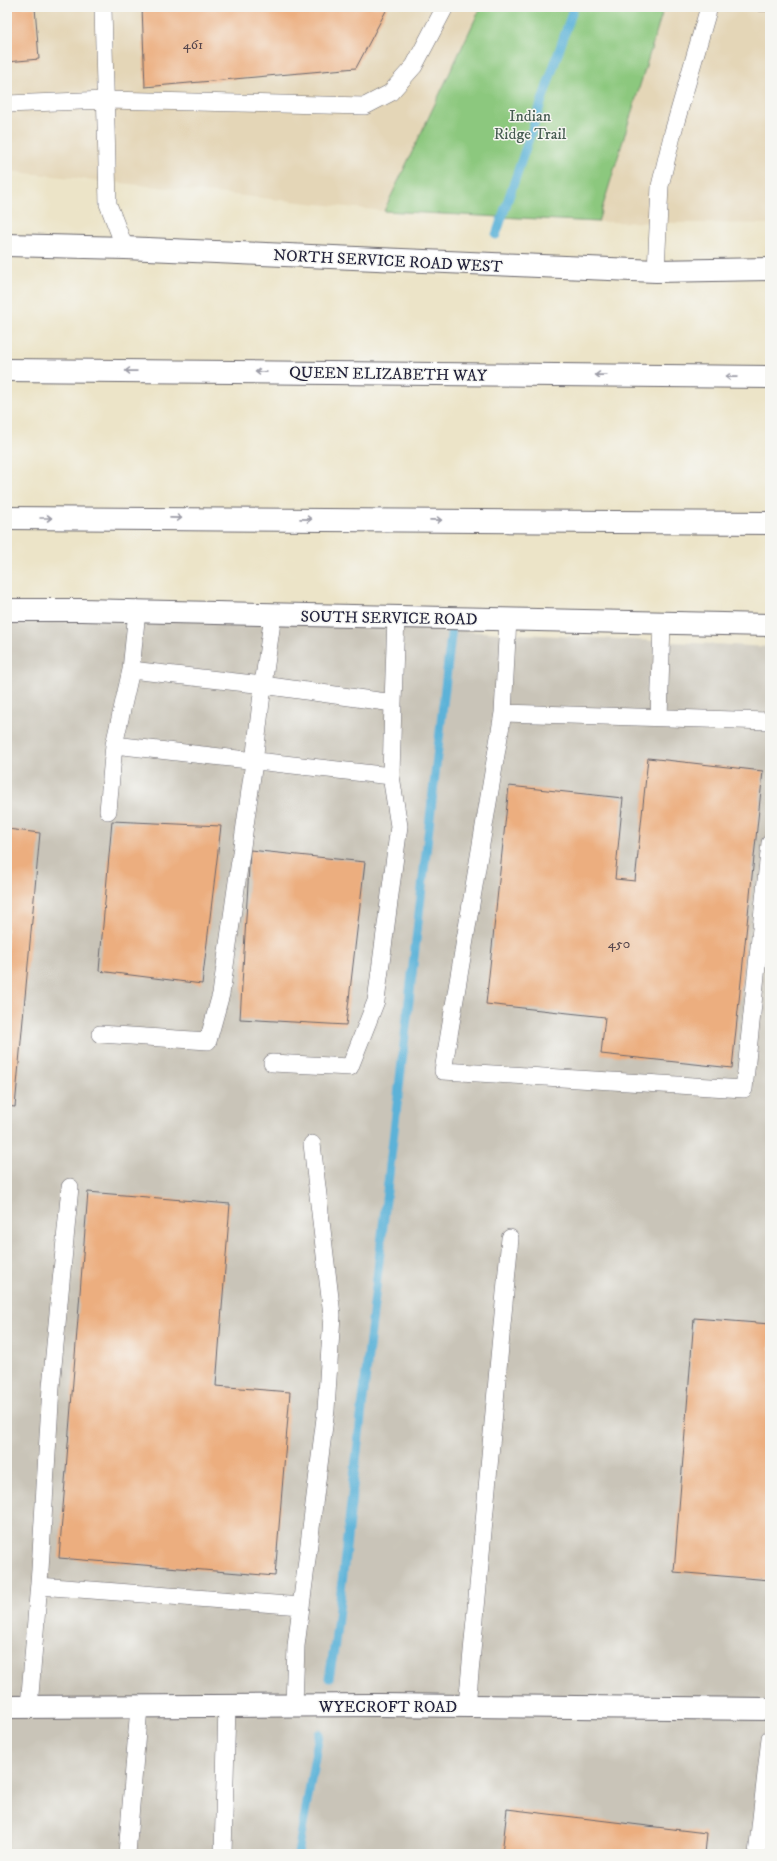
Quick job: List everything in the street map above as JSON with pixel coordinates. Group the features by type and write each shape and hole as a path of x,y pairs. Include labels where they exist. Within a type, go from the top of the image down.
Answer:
{"main road":[{"name":"NORTH SERVICE ROAD WEST","path":"7,245 126,248 656,272 770,269"},
{"name":"QUEEN ELIZABETH WAY","path":"7,370 770,377"},
{"path":"7,518 770,523"},
{"name":"SOUTH SERVICE ROAD","path":"7,610 137,611 770,625"},
{"name":"WYECROFT ROAD","path":"7,1707 467,1706 770,1709"}],"lane":[{"path":"103,7 108,204 126,248"},
{"path":"7,104 106,100 365,106 390,93 414,66 445,7"},
{"path":"656,272 660,186 673,132 709,7"},
{"path":"108,811 114,745 131,670 137,611"},
{"path":"100,1034 208,1041 221,994 273,615"},
{"path":"272,1064 350,1067 376,1001 399,826 391,776 396,617"},
{"path":"508,619 503,713 443,1070 744,1089 770,843"},
{"path":"659,717 662,623"},
{"path":"131,670 263,685 393,703"},
{"path":"503,713 770,721"},
{"path":"114,745 254,762 391,776"},
{"path":"294,1706 296,1646 326,1410 332,1315 312,1144"},
{"path":"29,1707 39,1586 51,1387 70,1187"},
{"path":"467,1706 510,1238"},
{"path":"39,1586 301,1606"},
{"path":"223,1854 227,1706"},
{"path":"127,1854 139,1707"},
{"path":"757,1854 770,1738"}],"shaded area":[{"path":"7,7 481,7 384,211 7,171"},
{"path":"664,7 770,7 770,224 598,222"},
{"path":"7,607 770,647 770,1854 7,1854"}],"green space":[{"name":"Indian Ridge Trail","path":"481,7 664,7 598,222 384,211"}],"building":[{"path":"7,7 35,7 39,59 7,62"},
{"path":"142,7 388,7 356,68 145,87"},
{"path":"758,7 770,7 770,11 758,11"},
{"path":"769,22 770,77 768,77"},
{"path":"648,758 763,771 732,1068 601,1054 605,1017 486,1004 509,786 623,798 615,879 635,881"},
{"path":"112,821 221,826 202,984 99,971"},
{"path":"7,829 40,833 15,1107 7,1106"},
{"path":"250,850 365,862 346,1025 240,1019"},
{"path":"88,1192 230,1204 216,1386 290,1392 275,1576 59,1558"},
{"path":"694,1318 770,1324 770,1580 674,1572"},
{"path":"507,1809 706,1833 704,1854 502,1854"}],"waterway":[{"path":"496,235 574,7"},
{"path":"329,1678 335,1643 452,627"},
{"path":"298,1854 319,1734"}]}
